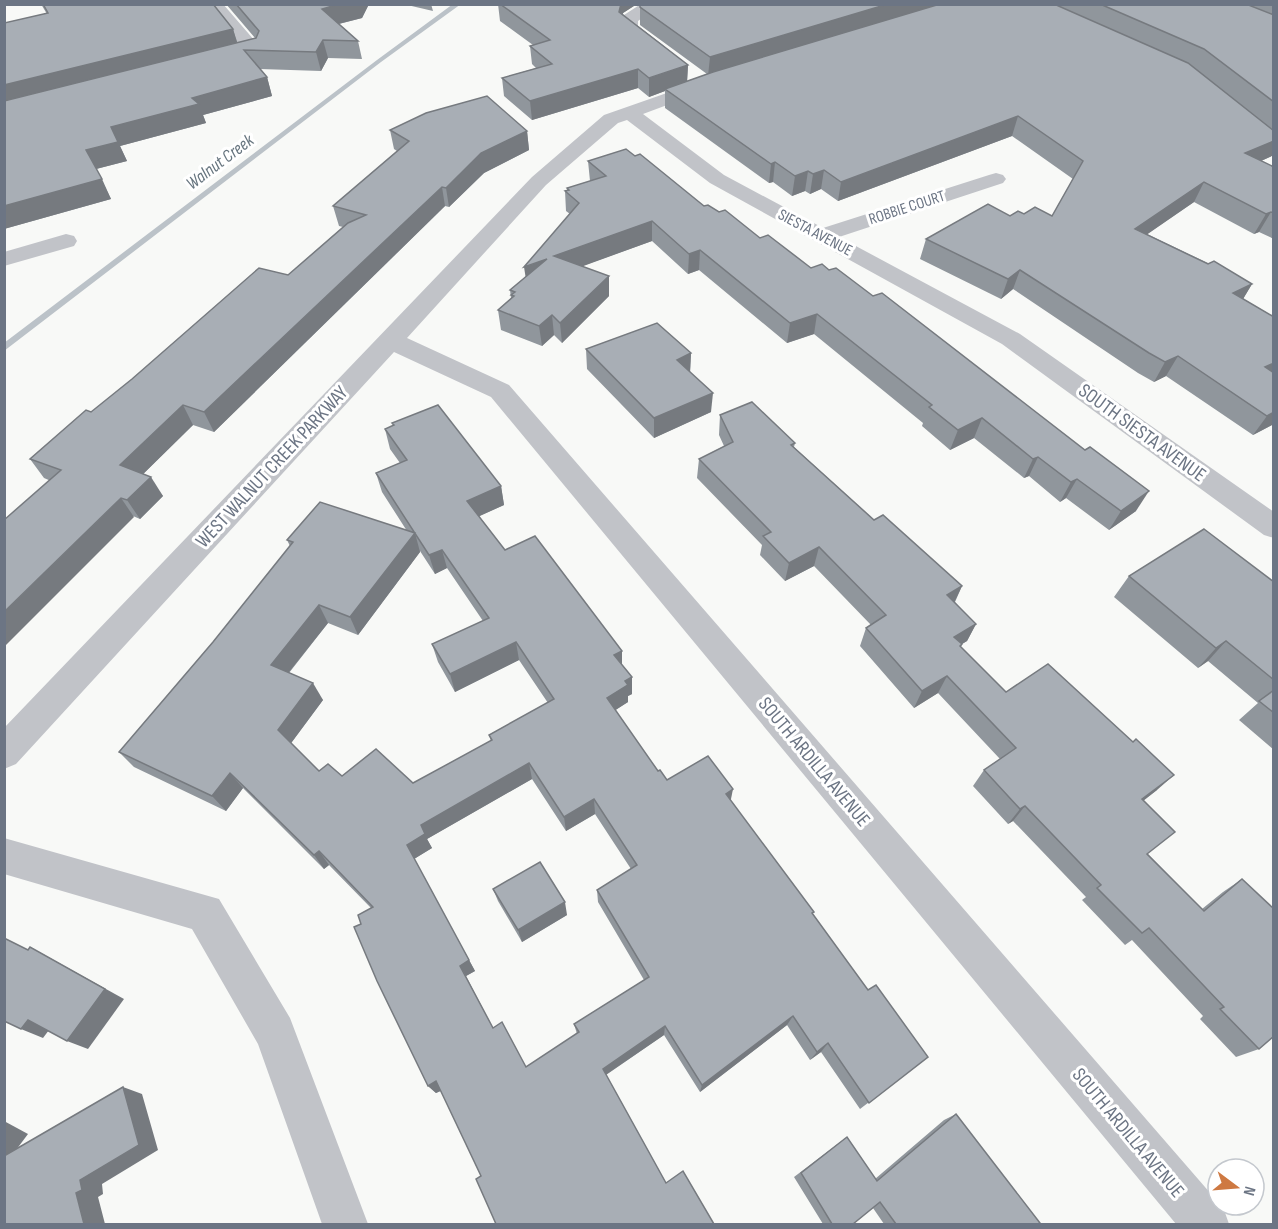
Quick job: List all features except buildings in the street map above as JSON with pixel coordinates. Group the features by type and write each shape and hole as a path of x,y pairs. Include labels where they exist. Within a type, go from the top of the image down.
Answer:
{"street":[{"path":"208,62 254,51 214,4"},
{"path":"653,4 630,18 629,28 667,57"},
{"name":"WEST WALNUT CREEK PARKWAY","path":"4,753 539,181 611,119 711,83 686,71"},
{"name":"SIESTA AVENUE","path":"629,112 717,180 1011,339"},
{"name":"ROBBIE COURT","path":"819,236 996,180"},
{"path":"4,259 66,241"},
{"name":"SOUTH SIESTA AVENUE","path":"1011,339 1274,526"},
{"name":"SOUTH ARDILLA AVENUE","path":"390,340 500,391 1206,1224"},
{"path":"4,856 204,913 275,1033 345,1224"}],"waterway":[{"name":"Walnut Creek","path":"4,348 379,61 458,4"}]}
